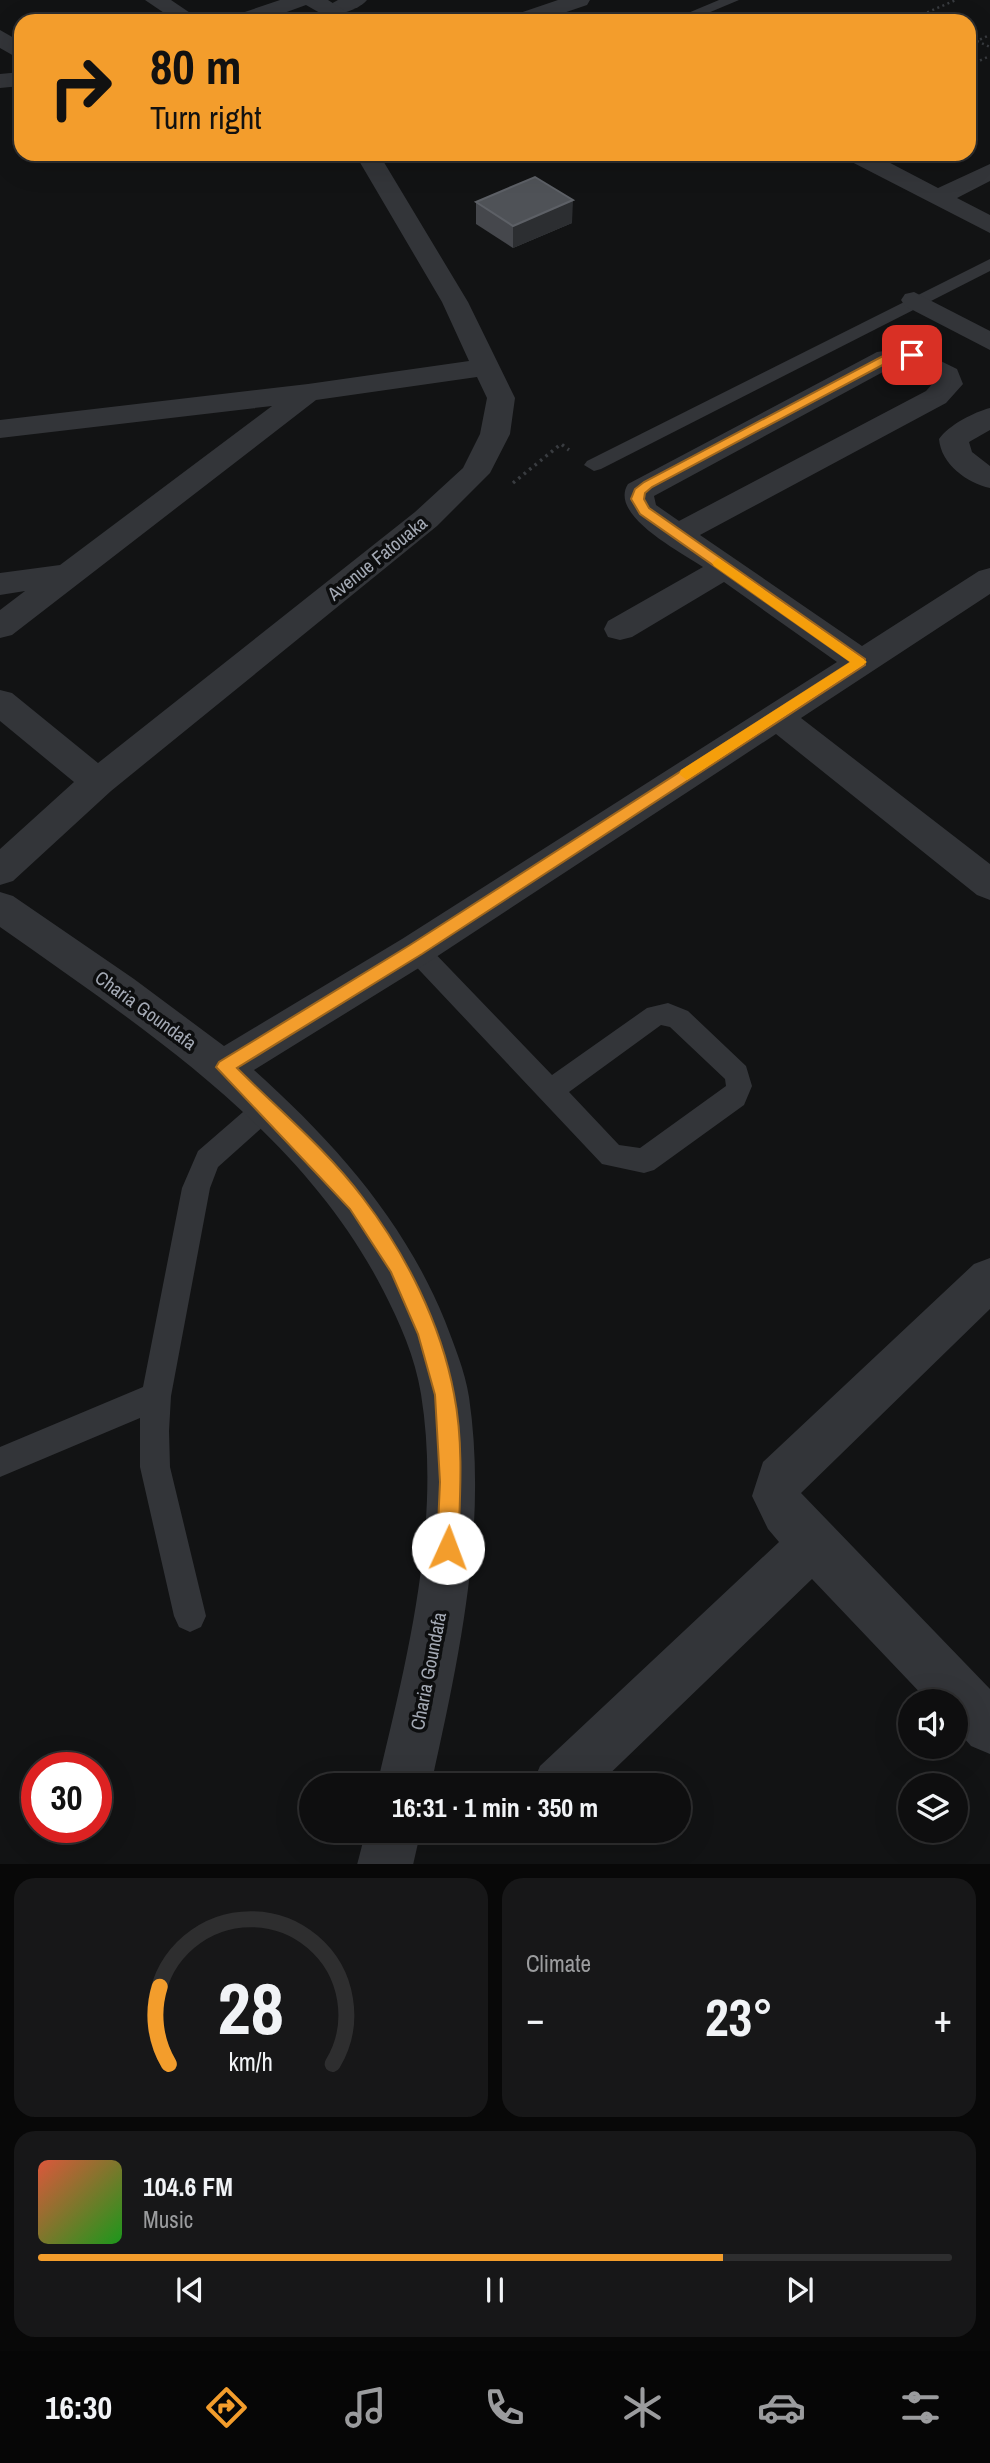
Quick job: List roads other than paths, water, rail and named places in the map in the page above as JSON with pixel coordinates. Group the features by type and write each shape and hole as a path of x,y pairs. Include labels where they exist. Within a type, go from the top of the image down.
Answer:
{"street":[{"path":"156,0 179,14"},
{"path":"261,14 301,0"},
{"path":"321,5 357,0"},
{"path":"321,5 337,14"},
{"path":"550,14 580,7"},
{"path":"0,37 14,48"},
{"name":"Avenue Fatouaka","path":"0,870 98,782 426,519 475,473 495,434 500,398 488,367 455,302 371,161"},
{"path":"868,161 990,225"},
{"path":"938,198 990,171"},
{"path":"914,300 990,342"},
{"path":"678,534 946,390 950,379 918,356 887,358 639,491 640,506 678,534 725,568 860,662"},
{"path":"0,429 308,393 488,367"},
{"path":"0,627 308,393"},
{"path":"990,417 954,439 958,456 990,479"},
{"path":"620,629 725,568"},
{"path":"0,584 69,575"},
{"path":"225,1067 416,950 860,662 983,592"},
{"path":"0,702 98,782"},
{"path":"776,716 990,885"},
{"name":"Charia Goundafa","path":"0,907 225,1067 356,1203 398,1267 427,1334 444,1395 450,1482 447,1570 427,1685 407,1773"},
{"path":"984,1296 780,1479 776,1496 780,1506 813,1544 990,1727"},
{"path":"572,1773 813,1544"},
{"path":"385,1864 391,1843"}],"lane":[{"path":"695,14 732,0"},
{"path":"594,465 914,300 990,264"},
{"path":"416,950 550,1091 612,1156 644,1161 735,1097 739,1086 737,1073 679,1019 668,1014 656,1015 550,1091"},
{"path":"190,1616 155,1467 156,1396 196,1188 208,1159 266,1108"},
{"path":"0,1462 156,1396"}]}
